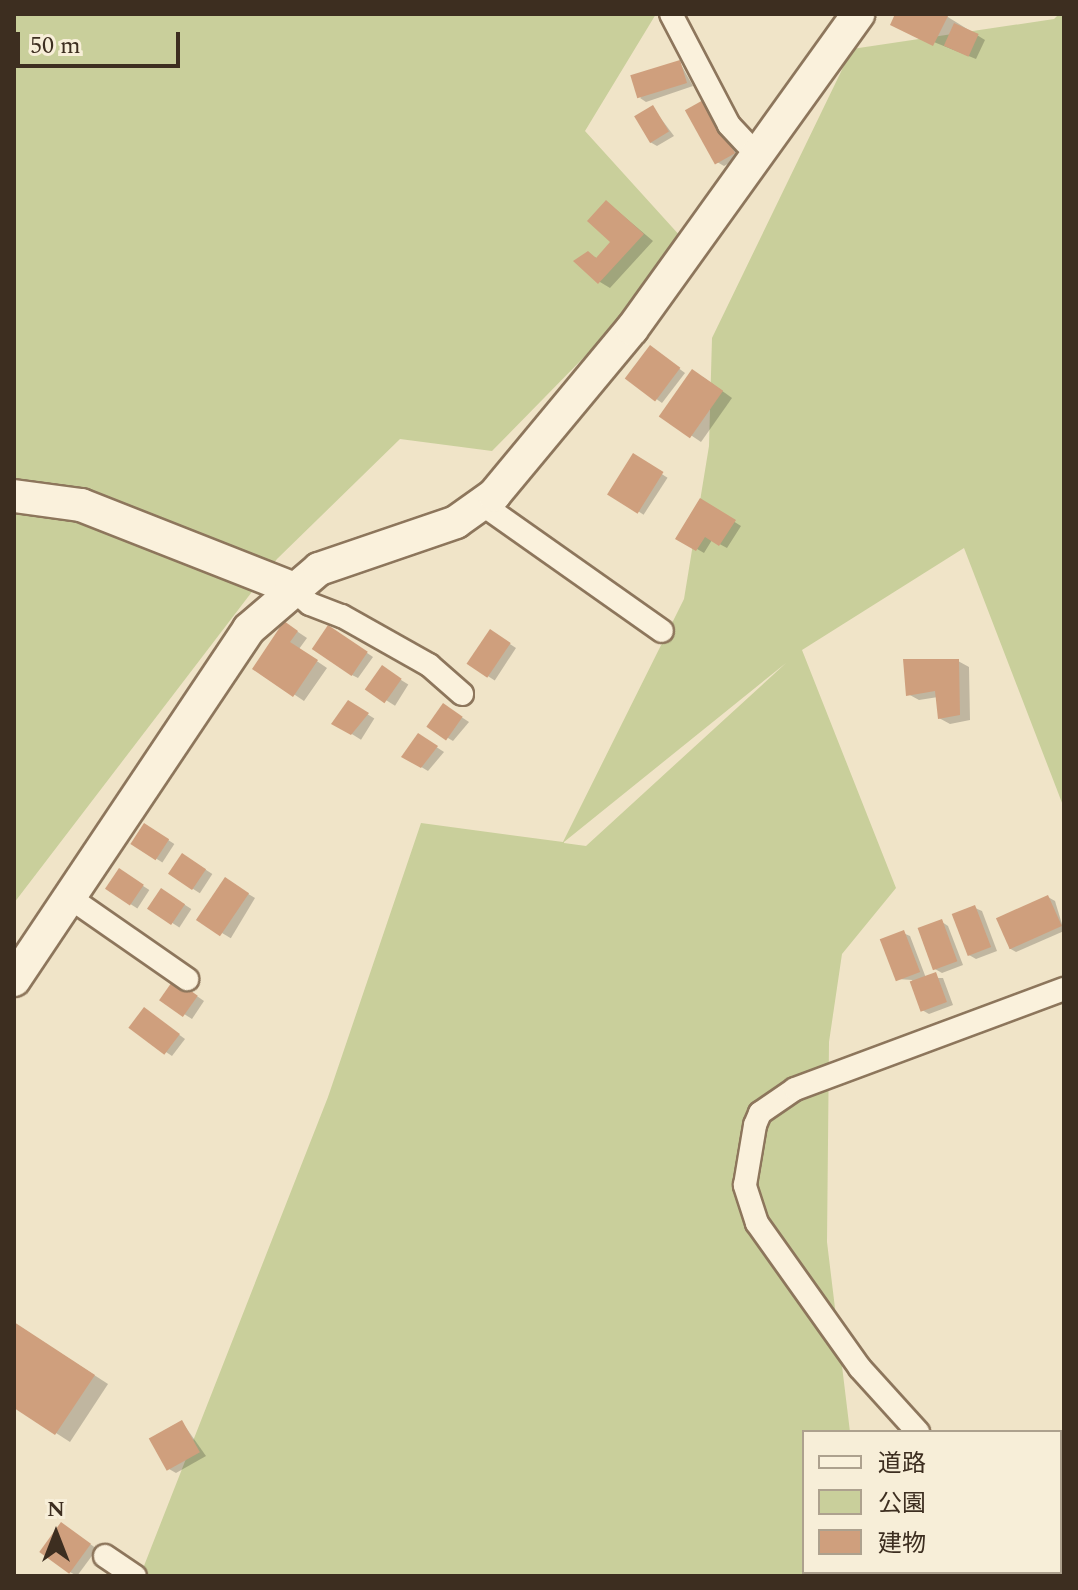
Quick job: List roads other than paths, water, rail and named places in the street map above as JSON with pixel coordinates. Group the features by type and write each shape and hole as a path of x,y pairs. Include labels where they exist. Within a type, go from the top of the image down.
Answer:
{"street":[{"path":"671,14 729,125 746,143"},
{"path":"14,980 249,629 292,588 319,569 456,522 482,504 540,443 632,329 858,14"},
{"path":"14,496 81,505 292,588 310,604 342,616 429,665 462,694"},
{"path":"482,504 662,631"},
{"path":"69,897 187,979"},
{"path":"916,1430 860,1368 757,1223 745,1185 755,1125 760,1113 795,1089 1064,989"},
{"path":"105,1556 135,1576"}]}
